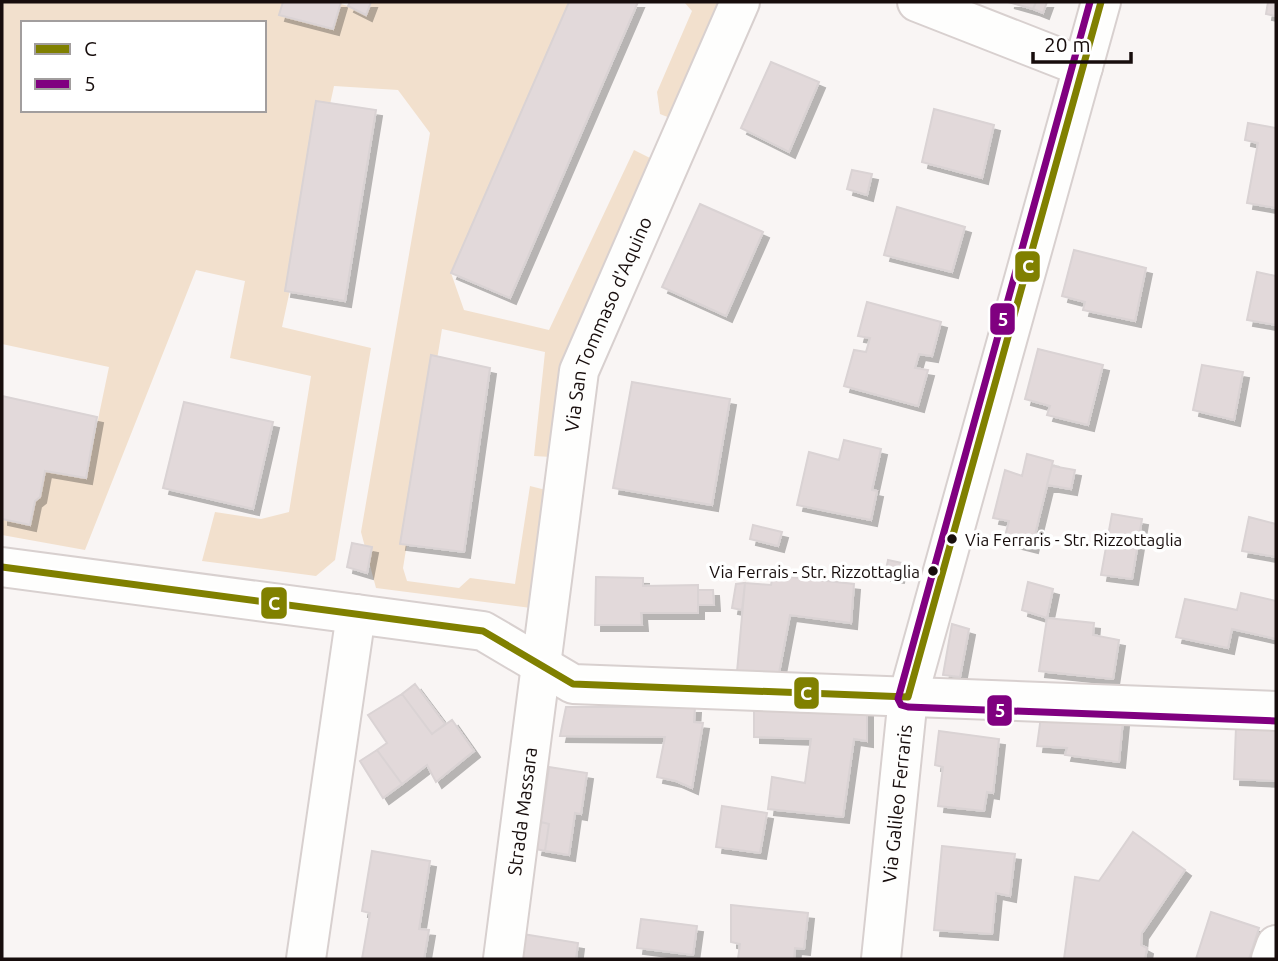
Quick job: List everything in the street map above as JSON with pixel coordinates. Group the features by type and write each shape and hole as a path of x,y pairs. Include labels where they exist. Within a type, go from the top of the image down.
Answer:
{"street":[{"name":"Via San Tommaso d'Aquino","path":"542,664 579,371 740,2"},
{"path":"917,2 1083,67"},
{"name":"Via Galileo Ferraris","path":"881,959 908,697 1101,2"},
{"path":"2,567 482,631 573,684 1276,711"},
{"path":"306,959 356,614"},
{"name":"Strada Massara","path":"503,959 542,664"},
{"path":"1271,959 1276,945"}],"shaded area":[{"path":"2,2 334,2 348,6 350,2 569,2 451,273 464,310 549,330 634,150 652,159 565,355 551,457 534,456 545,352 442,329 403,568 407,581 459,588 470,578 515,584 530,486 546,490 531,608 376,588 361,532 430,133 398,90 334,86 282,327 371,348 335,560 316,576 202,561 215,512 261,519 289,512 311,376 230,358 245,281 196,270 85,550 2,535 2,491 45,471 86,477 109,367 2,344"},
{"path":"684,2 718,2 670,118 660,114 657,92 692,11"}],"building":[{"path":"283,2 341,2 333,29 279,15"},
{"path":"350,2 371,2 366,15 348,6"},
{"path":"569,2 638,2 510,298 451,273"},
{"path":"1008,2 1036,2 1033,9"},
{"path":"1036,2 1047,2 1043,13 1033,9"},
{"path":"1268,2 1276,2 1276,16 1266,14"},
{"path":"771,62 819,82 789,152 741,128"},
{"path":"316,101 376,110 345,301 285,291"},
{"path":"934,109 994,125 982,178 922,162"},
{"path":"1248,123 1276,128 1276,208 1247,203 1258,143 1245,140"},
{"path":"852,170 872,174 867,195 847,189"},
{"path":"700,204 763,232 726,316 662,287"},
{"path":"897,207 965,227 952,272 884,255"},
{"path":"1074,250 1146,268 1135,321 1083,310 1085,302 1062,296"},
{"path":"1257,272 1276,276 1276,325 1247,320"},
{"path":"867,302 941,322 932,356 919,354 915,368 928,370 918,406 844,386 854,350 866,352 870,338 858,336"},
{"path":"1038,349 1103,365 1088,425 1047,415 1050,406 1025,399"},
{"path":"431,355 490,368 464,552 400,544"},
{"path":"1202,365 1243,372 1234,420 1193,410"},
{"path":"632,382 730,399 712,505 613,488"},
{"path":"2,396 97,417 86,478 45,471 40,497 35,501 30,525 2,519"},
{"path":"184,402 273,422 253,509 163,488"},
{"path":"844,440 881,449 872,490 877,491 871,520 797,505 809,452 839,460"},
{"path":"1027,454 1053,461 1032,547 1004,540 1009,521 993,518 1005,470 1022,476"},
{"path":"1052,466 1075,470 1071,489 1047,485"},
{"path":"1112,514 1142,519 1132,579 1101,575"},
{"path":"1249,517 1276,524 1276,557 1242,551"},
{"path":"753,525 782,532 778,546 750,539"},
{"path":"352,543 372,547 367,573 347,567"},
{"path":"888,560 902,563 898,577 885,575"},
{"path":"773,575 854,584 851,623 790,615 779,673 737,672 745,583 771,585"},
{"path":"596,577 643,578 643,586 698,585 698,613 641,613 642,625 595,625"},
{"path":"1028,582 1053,589 1047,618 1022,610"},
{"path":"745,583 742,610 732,608 736,584"},
{"path":"698,590 713,590 714,605 698,605"},
{"path":"1241,593 1276,601 1276,639 1232,629 1228,648 1176,637 1185,599 1237,610"},
{"path":"1047,618 1094,623 1093,635 1119,640 1113,679 1039,671"},
{"path":"952,624 969,629 960,677 943,675"},
{"path":"415,684 445,724 432,734 402,694"},
{"path":"402,694 432,734 452,720 474,751 436,782 427,765 402,784 377,750 387,743 368,715"},
{"path":"566,707 695,707 694,722 703,723 692,788 657,777 665,737 560,736"},
{"path":"754,707 867,711 867,741 854,739 843,817 768,809 772,777 805,783 811,739 754,737"},
{"path":"1042,709 1123,720 1119,762 1065,755 1067,748 1037,746"},
{"path":"1236,727 1276,729 1276,781 1234,779"},
{"path":"939,731 999,739 993,793 987,792 984,811 938,806 943,767 935,765"},
{"path":"377,750 402,784 383,798 360,761"},
{"path":"549,767 587,773 581,814 575,813 569,855 545,851 549,824 541,822"},
{"path":"722,806 767,813 760,853 716,847"},
{"path":"541,822 549,824 545,851 536,849"},
{"path":"1133,832 1185,870 1142,933 1141,945 1147,948 1145,959 1064,959 1075,877 1099,881"},
{"path":"942,846 1015,854 1010,896 996,893 992,934 934,930"},
{"path":"372,851 430,861 419,929 429,930 424,959 362,959 370,913 362,911"},
{"path":"731,905 808,913 804,949 795,948 794,959 738,959 740,944 731,942"},
{"path":"1211,912 1259,928 1249,959 1196,959"},
{"path":"641,919 697,926 693,955 637,948"},
{"path":"523,934 578,943 576,959 519,959"}],"transit line":[{"name":"5","path":"1090,2 898,699 901,705 908,707 1276,721"},
{"name":"C","path":"2,567 483,631 573,684 908,697 1101,2"}],"place":[{"name":"Via Ferraris - Str. Rizzottaglia","path":"952,539"},
{"name":"Via Ferrais - Str. Rizzottaglia","path":"933,571"}]}
